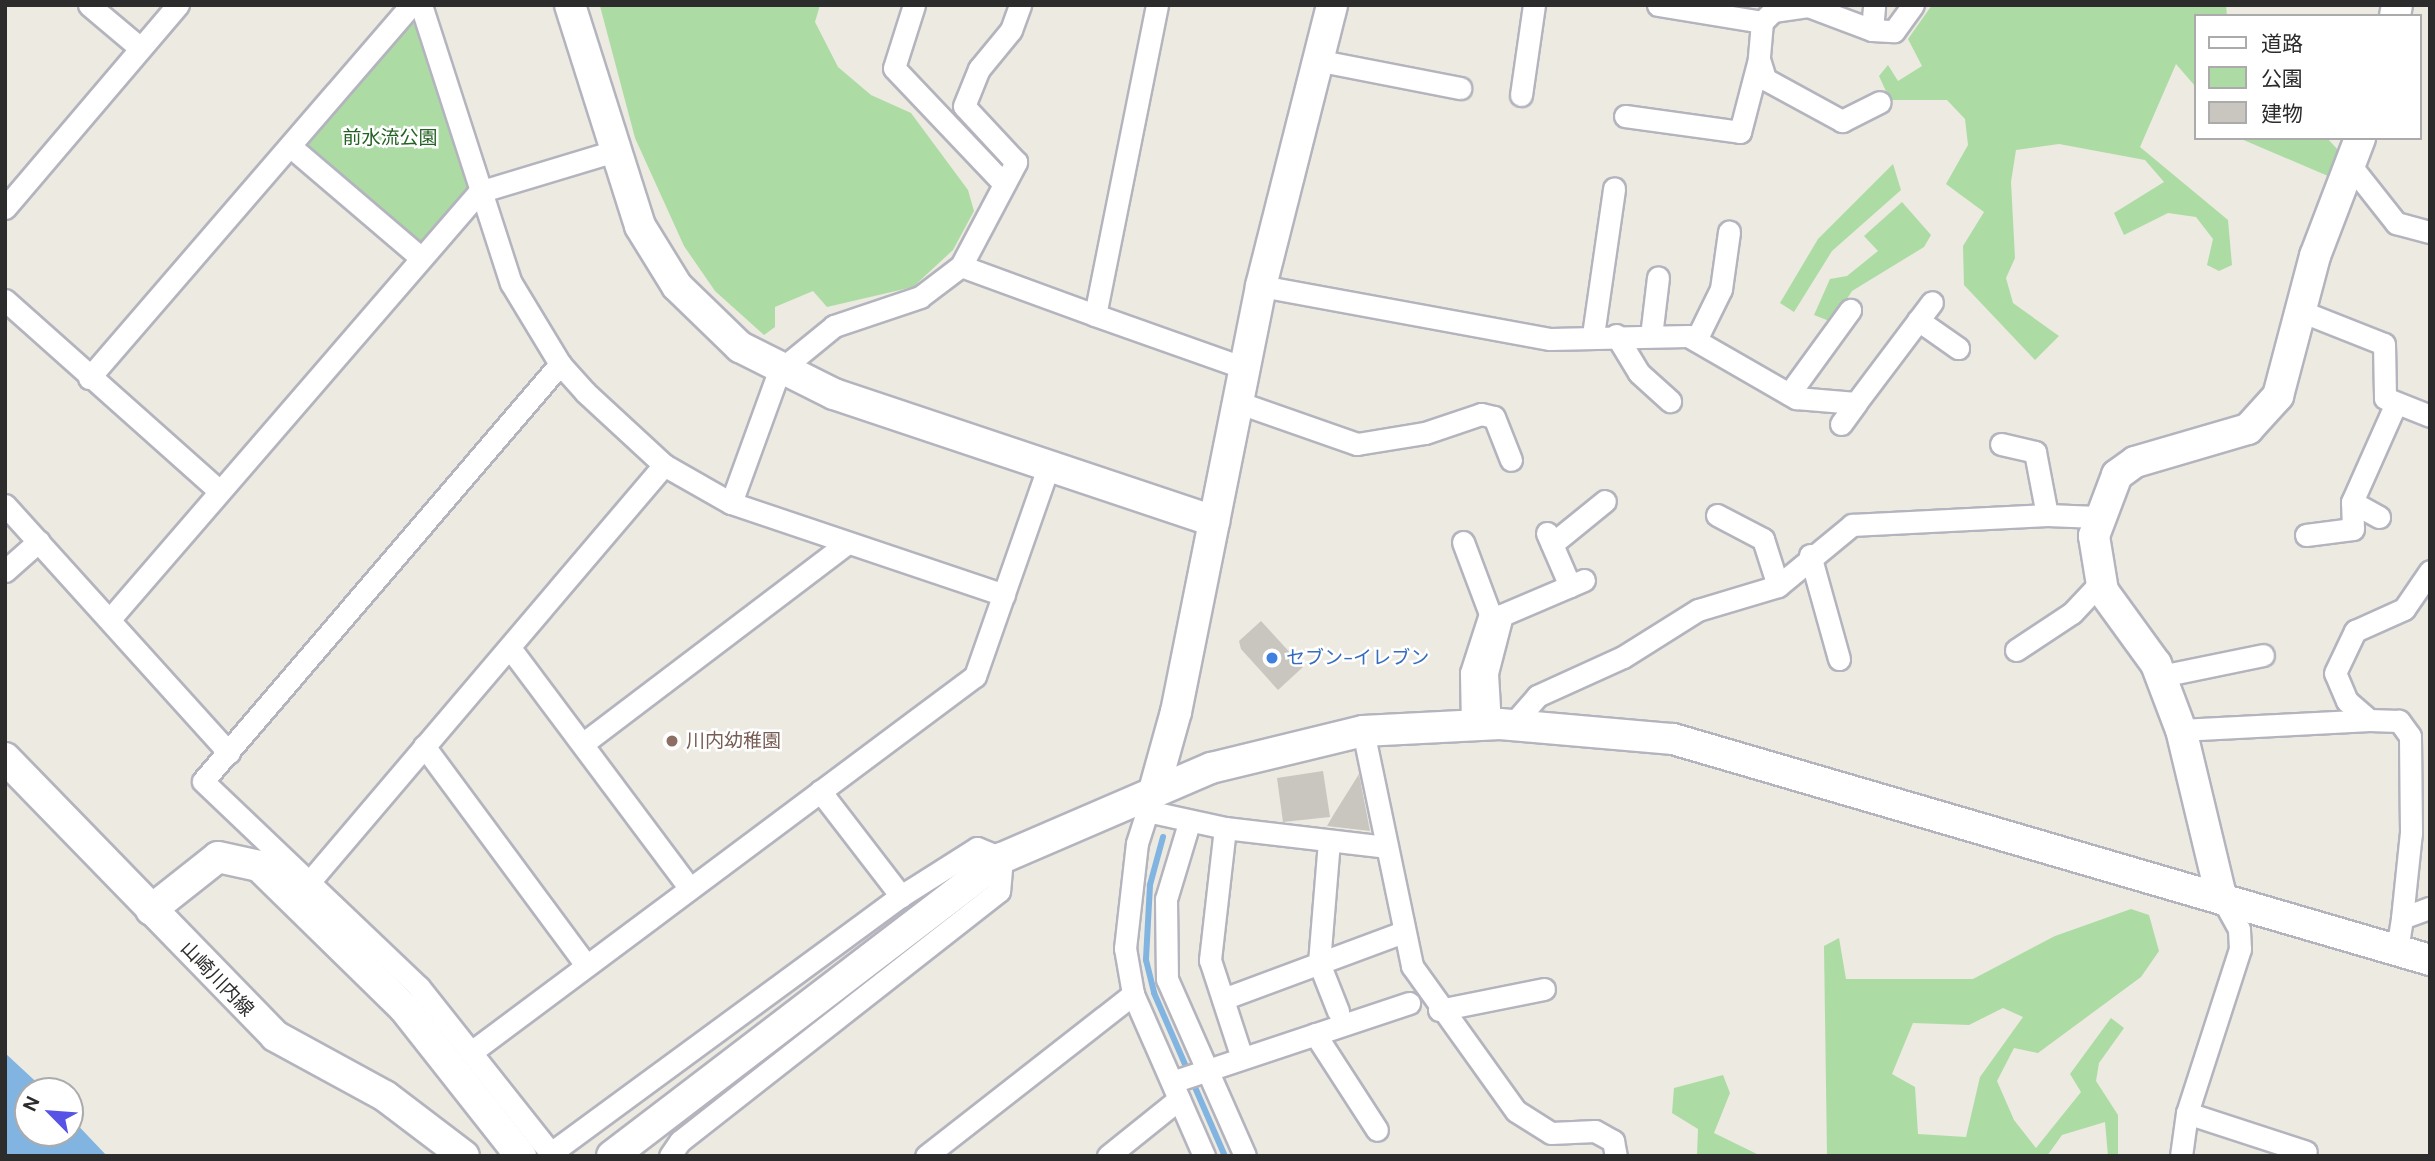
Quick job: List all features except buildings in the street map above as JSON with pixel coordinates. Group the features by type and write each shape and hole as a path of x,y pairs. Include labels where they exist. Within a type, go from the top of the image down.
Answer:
{"street":[{"path":"89,5 141,48"},
{"path":"5,208 178,5"},
{"path":"89,378 411,5"},
{"path":"421,5 479,192 511,283 560,364 664,465 731,503 843,545 1004,596"},
{"path":"570,5 640,226 677,286 706,319 779,370 1214,521"},
{"path":"914,5 894,68 1003,183"},
{"path":"731,503 779,370 834,326 920,297 961,267 1016,162 964,106 979,69 1011,30 1020,5"},
{"path":"1095,315 1157,5"},
{"path":"1203,1155 1133,994 1125,948 1128,903 1214,521 1261,286 1321,61 1332,5"},
{"path":"1521,95 1534,5"},
{"path":"1658,5 1762,22"},
{"path":"1872,30 1874,5"},
{"path":"1625,116 1740,132 1759,59 1762,22 1773,11 1808,6 1872,30 1894,31 1913,5"},
{"path":"1759,59 1765,79 1825,117 1842,121 1880,102"},
{"path":"1321,61 1460,88"},
{"path":"289,146 421,258"},
{"path":"110,619 479,192 615,151"},
{"path":"2356,152 2396,223 2430,232"},
{"path":"2181,1156 2187,1113 2241,949 2239,929 2221,895 2181,730 2161,676 2101,582 2095,558 2097,517 2105,493 2135,462 2230,437 2266,413 2284,382 2315,256 2356,152"},
{"path":"1593,335 1614,189"},
{"path":"1696,340 1721,289 1730,232"},
{"path":"961,267 1245,368"},
{"path":"1651,336 1658,276"},
{"path":"1261,286 1550,340 1593,335 1696,340 1789,394 1856,403"},
{"path":"5,300 219,492"},
{"path":"1841,424 1932,302"},
{"path":"1789,394 1850,310"},
{"path":"2303,312 2384,344 2385,398 2430,416"},
{"path":"1918,320 1958,348"},
{"path":"1616,335 1639,373 1670,401"},
{"path":"560,364 203,781 310,880 474,1050 552,1154 901,896 977,848 1002,858"},
{"path":"1237,402 1357,444 1425,433 1481,414 1494,417 1511,460"},
{"path":"2306,535 2353,529 2352,502 2396,402"},
{"path":"2001,444 2035,452 2047,515"},
{"path":"310,880 664,465"},
{"path":"474,1050 688,886 975,676 1049,465"},
{"path":"1492,724 1487,673 1502,615 1577,583 1549,539 1605,501"},
{"path":"2352,502 2379,517"},
{"path":"5,505 229,753"},
{"path":"1717,515 1763,540 1778,586"},
{"path":"1492,724 1537,696 1623,657 1698,610 1778,586 1810,555 1852,525 2047,515 2097,517"},
{"path":"5,570 39,541"},
{"path":"1463,542 1490,614 1471,673 1492,724"},
{"path":"585,742 843,545"},
{"path":"1810,555 1839,659"},
{"path":"2369,720 2347,701 2335,673 2355,631 2404,609 2430,570"},
{"path":"2017,650 2072,613 2101,582"},
{"path":"510,648 585,742 688,886"},
{"path":"2161,676 2263,655"},
{"path":"2181,730 2369,720 2399,721 2410,736 2411,833 2397,950"},
{"path":"611,1156 1002,858 1151,799 1363,731 1492,724 1673,739 1734,753 2221,895 2430,960"},
{"path":"1363,731 1412,966 1439,1010 1516,1111 1551,1133 1595,1131 1613,1141 1616,1156"},
{"path":"425,746 586,965"},
{"name":"山崎川内線","path":"5,758 275,1036 385,1096 464,1156"},
{"path":"820,791 901,896"},
{"path":"1151,799 1189,823 1386,847"},
{"path":"1189,823 1166,899 1162,943 1167,979 1204,1071 1245,1156"},
{"path":"1225,828 1210,960 1242,1058"},
{"path":"1329,841 1319,963 1338,1011"},
{"path":"151,910 218,857 247,859 273,876 404,1008 521,1156"},
{"path":"670,1156 680,1141 999,891 1002,858"},
{"path":"2402,918 2430,908"},
{"path":"1223,999 1403,932"},
{"path":"1439,1010 1545,989"},
{"path":"926,1156 1133,994"},
{"path":"1108,1156 1175,1091 1204,1071 1409,1003"},
{"path":"1315,1034 1377,1130"},
{"path":"2187,1113 2306,1152"}],"green space":[{"path":"820,5 815,22 838,67 871,95 911,113 968,190 974,211 953,250 913,287 827,307 813,291 775,307 775,327 764,335 715,291 684,246 635,138 600,6"},
{"path":"1932,5 2226,5 2227,14 2194,14 2194,85 2176,64 2140,147 2228,220 2232,265 2219,271 2207,265 2213,239 2196,217 2168,213 2124,235 2114,213 2164,182 2145,160 2059,144 2016,150 2011,182 2015,258 2006,278 2013,303 2059,336 2035,360 1964,285 1963,246 1984,212 1946,184 1968,145 1965,119 1947,100 1890,100 1879,76 1888,65 1898,81 1922,66 1908,39"},
{"name":"前水流公園","path":"407,23 420,25 468,183 466,194 426,239 412,242 307,149 306,139"},
{"path":"2244,140 2329,140 2338,150 2328,176"},
{"path":"1893,164 1901,190 1832,251 1794,312 1780,303 1818,239"},
{"path":"1902,202 1931,235 1924,247 1852,291 1832,322 1814,315 1830,279 1847,276 1878,251 1864,236"},
{"path":"2131,909 2149,915 2159,951 2141,977 2038,1053 2014,1048 1997,1081 2014,1120 2036,1148 2081,1092 2070,1074 2111,1018 2124,1028 2099,1063 2096,1081 2118,1115 2118,1156 2108,1156 2105,1122 2062,1135 2047,1156 1827,1156 1824,946 1839,938 1846,979 1973,979 2055,936","holes":["2003,1008 2023,1017 1980,1077 1966,1137 1918,1134 1915,1087 1892,1074 1913,1023 1969,1025"]},
{"path":"1723,1075 1730,1093 1714,1133 1761,1156 1697,1156 1698,1129 1672,1113 1674,1088"}],"water":[{"path":"5,1053 31,1077 14,1077 14,1147 84,1147 84,1132 107,1156 5,1156"}],"waterway":[{"path":"1163,837 1150,885 1146,960 1154,993 1225,1156"}],"place":[{"name":"セブン-イレブン","path":"1272,658"},
{"name":"川内幼稚園","path":"672,741"}]}
